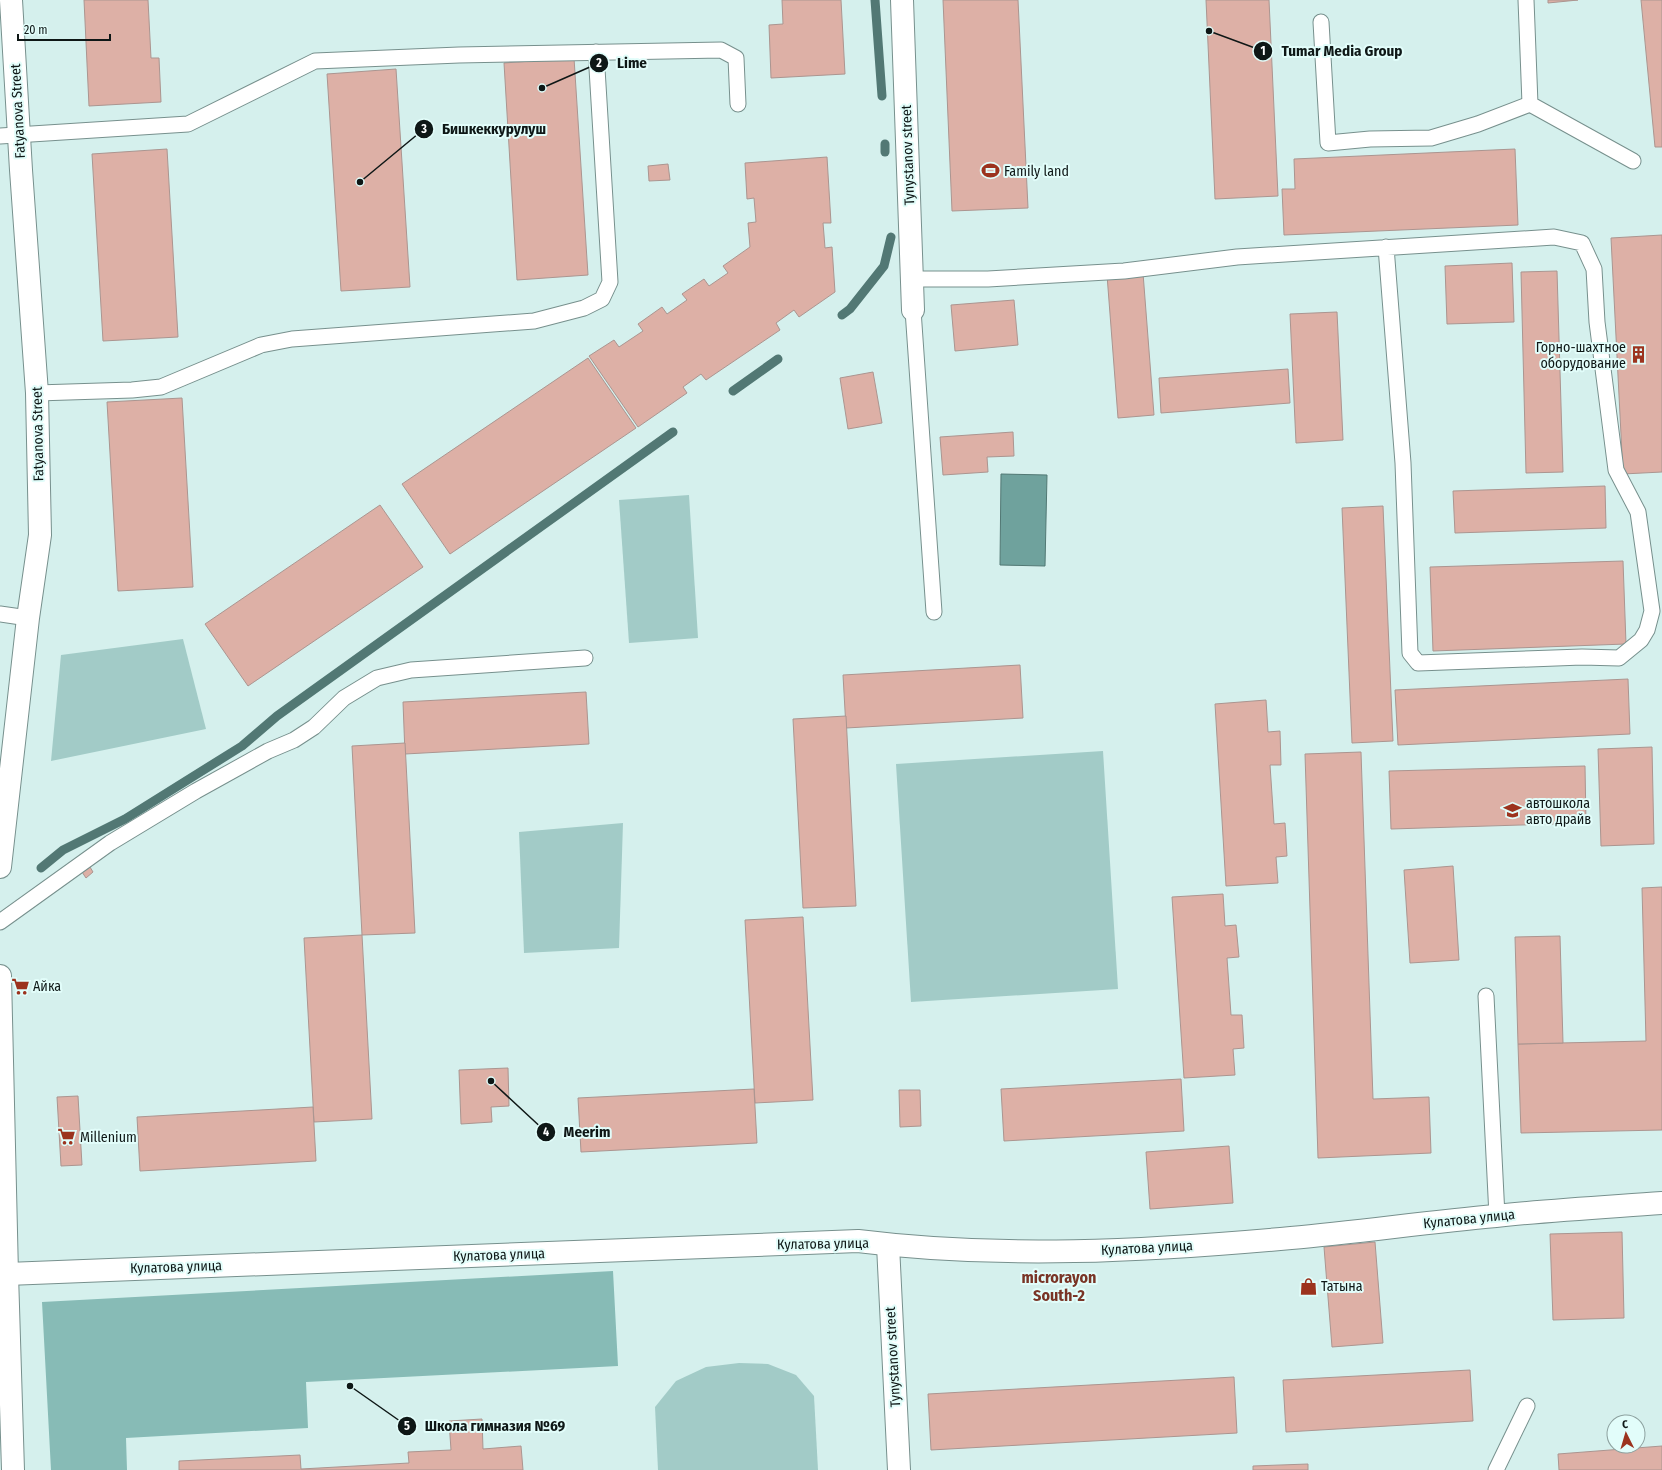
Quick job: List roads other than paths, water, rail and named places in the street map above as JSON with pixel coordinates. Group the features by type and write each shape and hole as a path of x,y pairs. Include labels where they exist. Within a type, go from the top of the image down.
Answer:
{"street":[{"name":"Fatyanova Street","path":"0,867 28,618 40,535 37,393 10,135 11,0"},
{"name":"Tynystanov street","path":"902,0 913,310"},
{"path":"0,976 6,1274 13,1470"},
{"name":"Кулатова улица","path":"6,1274 858,1242 888,1245 1018,1251 1135,1250 1292,1238 1497,1216 1662,1203"},
{"name":"Tynystanov street","path":"888,1245 899,1470"}],"lane":[{"path":"1526,0 1530,104"},
{"path":"1321,22 1328,143 1370,139 1431,138 1478,124 1530,104 1633,161"},
{"path":"10,135 188,124 315,61 459,55 721,50 736,58 738,104"},
{"path":"37,393 132,390 161,387 261,345 292,339 534,320 584,308 602,299 610,282 596,52"},
{"path":"912,279 988,279 1124,271 1237,257 1554,237 1582,243 1594,269 1597,322 1616,470 1638,512 1652,611 1647,630 1641,640 1619,658 1582,657 1418,663 1410,653 1403,463 1386,248"},
{"path":"913,310 934,612"},
{"path":"0,614 28,618"},
{"path":"0,922 110,843 196,791 268,751 294,740 314,727 344,698 377,678 411,670 585,658"},
{"path":"1486,996 1497,1216"},
{"path":"1496,1470 1527,1406"}],"waterway":[{"path":"875,0 882,96"},
{"path":"885,144 885,152"},
{"path":"842,315 850,309 884,266 891,237"},
{"path":"733,391 778,359"},
{"path":"41,868 63,850 125,819 242,746 277,716 673,432"}],"place":[{"name":"Tumar Media Group","path":"1209,31"},
{"name":"Lime","path":"542,88"},
{"name":"Family land","path":"991,171"},
{"name":"Бишкеккурулуш","path":"360,182"},
{"name":"Горно-шахтное оборудование","path":"1639,355"},
{"name":"автошкола авто драйв","path":"1513,811"},
{"name":"Айка","path":"20,986"},
{"name":"Meerim","path":"491,1081"},
{"name":"Millenium","path":"67,1137"},
{"name":"Татына","path":"1308,1286"},
{"name":"Школа гимназия №69","path":"350,1386"}],"district":[{"name":"microrayon South-2","path":"1059,1286"}]}
